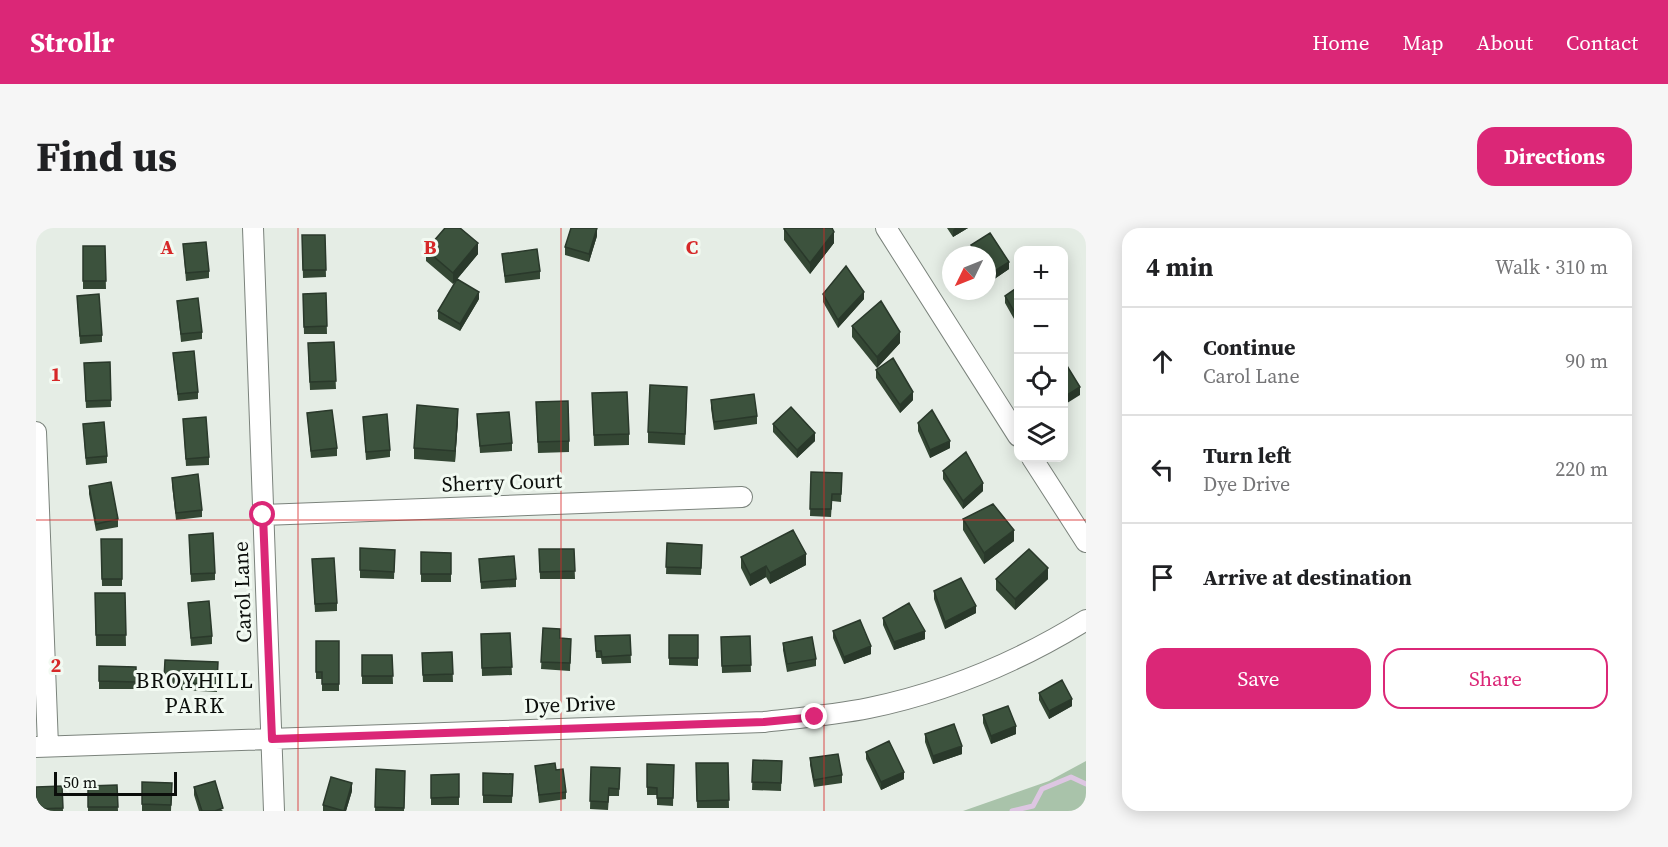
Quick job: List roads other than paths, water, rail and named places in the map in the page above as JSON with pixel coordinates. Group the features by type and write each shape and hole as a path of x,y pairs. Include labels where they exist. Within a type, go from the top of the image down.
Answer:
{"street":[{"name":"Carol Lane","path":"253,228 274,811"},
{"path":"886,228 1014,430"},
{"path":"36,432 42,747"},
{"path":"1035,462 1086,542"},
{"name":"Sherry Court","path":"263,515 742,497"},
{"name":"Dye Drive","path":"42,747 764,722 815,717 869,708 925,693 975,676 1019,657 1086,620"}],"waterway":[{"path":"1012,811 1033,806 1042,789 1071,777 1086,784"}],"district":[{"name":"BROYHILL PARK","path":"195,692"}]}
